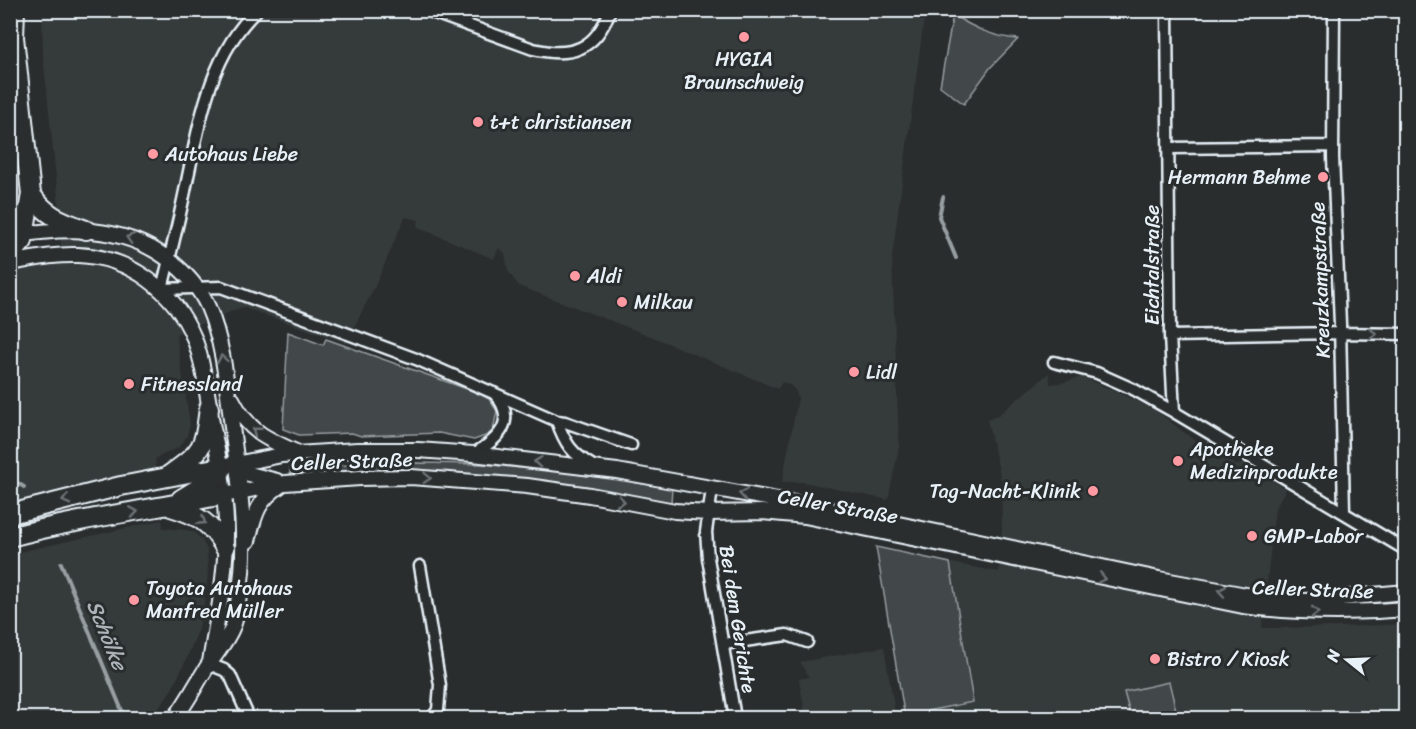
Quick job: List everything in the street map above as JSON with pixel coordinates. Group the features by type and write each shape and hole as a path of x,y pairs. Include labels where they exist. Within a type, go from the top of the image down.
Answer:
{"highway":[{"path":"10,256 23,241 18,235 31,194 14,37 15,10"},
{"path":"31,194 52,216 86,230"},
{"path":"165,477 187,462 202,447 209,408"},
{"path":"10,514 121,486 226,467"},
{"path":"10,537 57,525 234,493 226,467"},
{"path":"169,506 226,467"},
{"path":"169,506 195,516 208,524 225,548"}],"main road":[{"path":"18,235 86,230 112,233 133,239 169,260 197,287 209,308 215,327 227,391 232,429 226,467"},
{"path":"10,263 66,255 93,256 116,262 162,290 179,311 194,338 209,408 234,493 244,554 244,572 234,624 225,644 209,664 175,718"},
{"path":"227,391 239,414 249,426 271,441 300,454"},
{"name":"Celler Straße","path":"226,467 300,454 385,450 473,454 596,468 822,508 1159,579 1257,597 1316,600 1406,592"},
{"path":"209,664 221,602 226,522 234,493 252,475 268,465 300,454"},
{"path":"226,467 285,483"},
{"name":"Celler Straße","path":"234,493 285,483 360,478 411,477 473,480 590,495 675,511 762,512 805,516 1243,606 1301,612 1406,609"},
{"path":"244,554 258,507 265,496 285,483"}],"street":[{"path":"257,10 238,30 213,78 197,136 162,290 221,287 416,359 557,421 631,445"},
{"path":"426,10 533,49 565,53 584,46 597,35 610,10"},
{"name":"Eichtalstraße","path":"1167,10 1170,336 1174,412"},
{"name":"Kreuzkampstraße","path":"1334,10 1333,146 1341,333 1344,512"},
{"path":"1169,148 1333,146"},
{"path":"1170,336 1406,334"},
{"path":"1054,362 1097,373 1133,389 1406,550"},
{"path":"473,454 496,439 504,422 504,407 492,391"},
{"name":"Celler Straße","path":"557,421 563,439 576,456 596,468"},
{"name":"Bei dem Gerichte","path":"712,489 706,532 708,558 735,718"},
{"path":"420,566 441,685 438,710 432,718"},
{"path":"724,644 788,634 807,642"},
{"path":"209,664 230,675 249,718"}],"shaded area":[{"path":"42,11 925,11 892,257 899,447 888,500 803,482 782,482 798,398 790,385 782,382 778,389 648,335 519,286 508,271 505,253 499,248 494,259 417,227 419,220 405,217 376,284 346,343 242,307 176,334 190,424 187,436 178,448 156,458 155,469 74,486 11,503 11,270 62,263 58,196 43,55"},
{"path":"953,15 984,31 1018,39 990,68 964,104 940,86"},
{"path":"10,53 25,203 18,269 11,270"},
{"path":"288,332 323,345 326,339 481,394 489,399 497,411 493,430 488,435 474,440 439,433 361,436 352,433 299,435 283,429"},
{"path":"1049,373 1050,384 1082,377 1141,403 1236,465 1244,464 1286,489 1275,508 1262,628 1405,624 1405,718 926,718 941,561 999,572 1002,531 1001,479 987,420 997,416"},
{"path":"417,463 481,464 562,472 672,488 671,503 545,483 451,473 387,470 290,475 290,467"},
{"path":"162,520 163,528 187,530 195,533 202,540 207,550 208,572 199,628 172,689 152,718 11,718 11,554"},
{"path":"876,547 950,563 973,702 927,711 926,718 905,718"},
{"path":"884,647 896,718 806,718 799,679 809,677 800,662"},
{"path":"1169,682 1178,718 1131,718 1124,692"}],"waterway":[{"path":"943,197 939,217 956,258"},
{"name":"Schölke","path":"14,481 24,487"},
{"name":"Schölke","path":"61,563 125,718"}],"place":[{"name":"HYGIA Braunschweig","path":"744,37"},
{"name":"t+t christiansen","path":"478,122"},
{"name":"Autohaus Liebe","path":"153,154"},
{"name":"Hermann Behme","path":"1323,177"},
{"name":"Aldi","path":"575,276"},
{"name":"Milkau","path":"622,302"},
{"name":"Lidl","path":"854,372"},
{"name":"Fitnessland","path":"129,384"},
{"name":"Apotheke Medizinprodukte","path":"1178,461"},
{"name":"Tag-Nacht-Klinik","path":"1093,491"},
{"name":"GMP-Labor","path":"1252,536"},
{"name":"Toyota Autohaus Manfred Müller","path":"134,600"},
{"name":"Bistro / Kiosk","path":"1155,659"}]}
